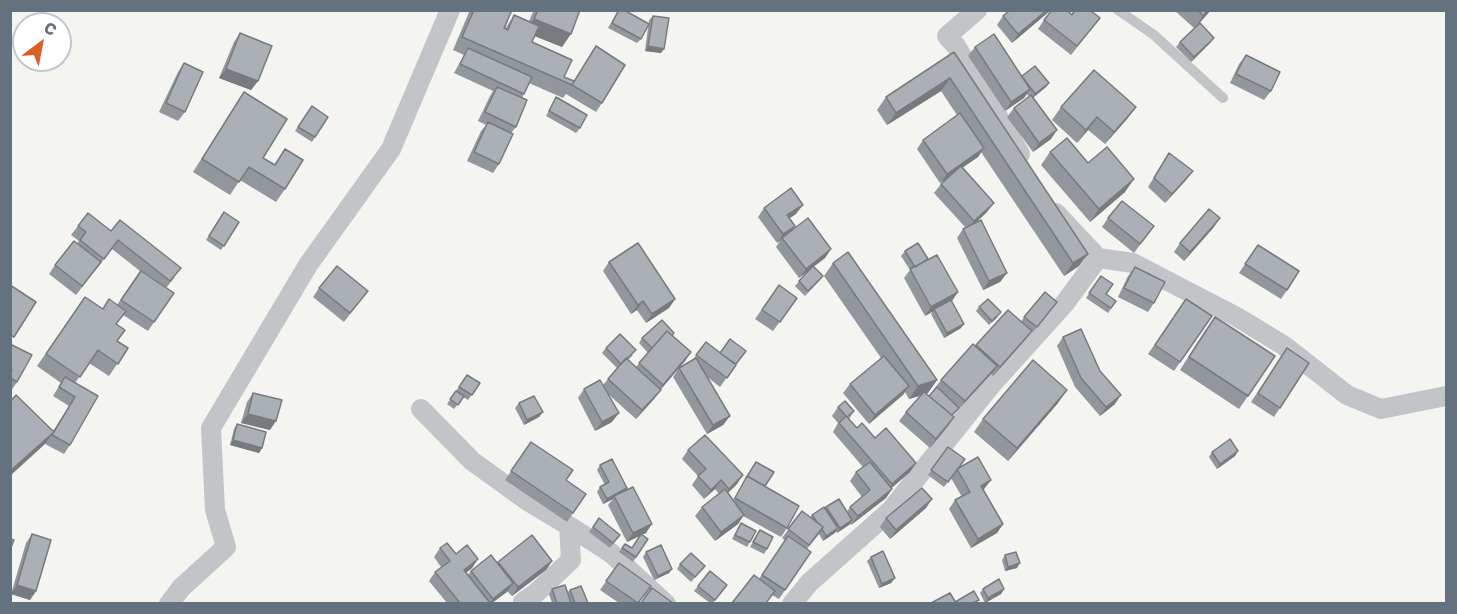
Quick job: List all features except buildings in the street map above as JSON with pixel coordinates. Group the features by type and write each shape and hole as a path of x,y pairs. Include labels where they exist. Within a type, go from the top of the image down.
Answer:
{"street":[{"path":"169,603 181,588 226,547 215,510 211,428 308,265 391,149 450,10"},
{"path":"977,10 947,36 956,46 1027,166"},
{"path":"1047,201 1098,258 1133,263 1237,317 1283,345 1347,394 1381,409 1446,396"},
{"path":"792,603 809,583 891,510 992,384 1065,303 1098,258"},
{"path":"421,409 472,461 526,500 611,553 666,603"},
{"path":"523,602 571,560 569,526"}],"lane":[{"path":"1118,10 1154,35 1222,98"}]}
